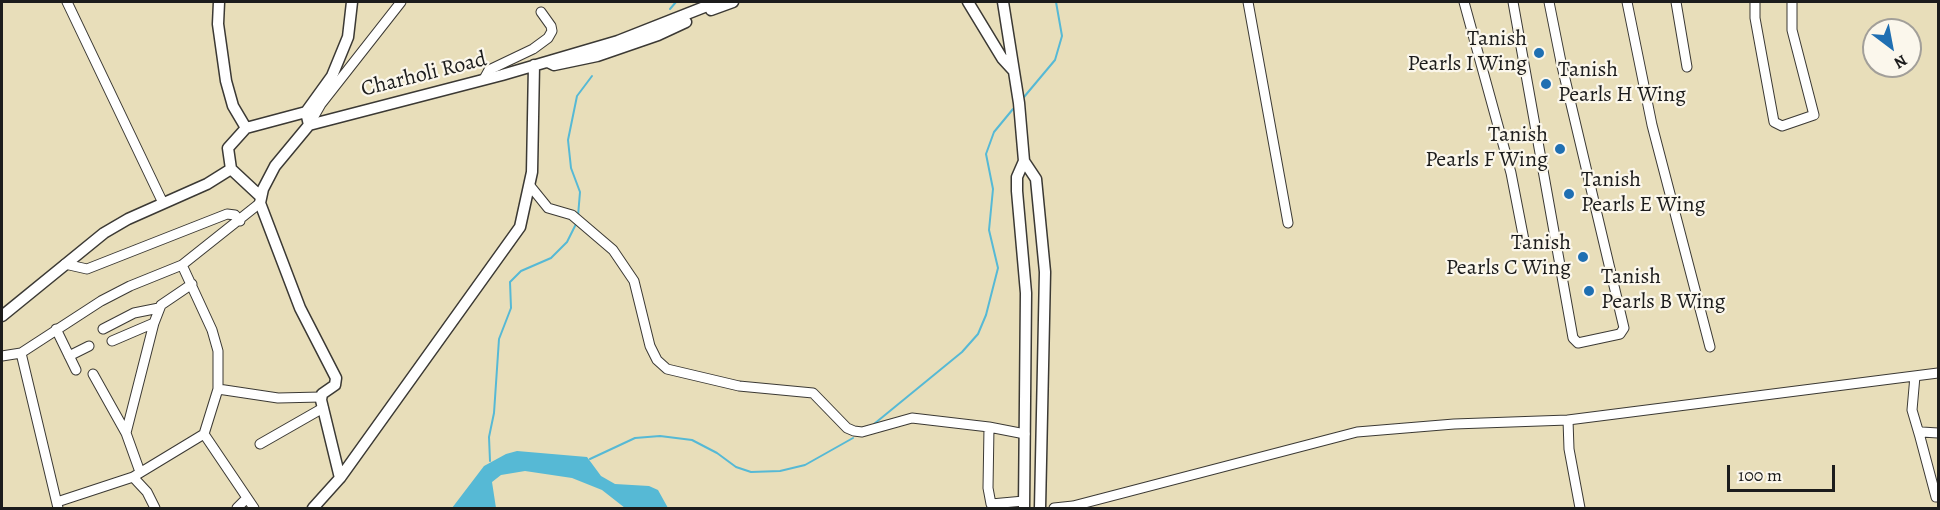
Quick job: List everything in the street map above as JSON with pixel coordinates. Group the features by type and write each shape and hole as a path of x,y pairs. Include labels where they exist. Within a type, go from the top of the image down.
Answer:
{"street":[{"path":"67,2 164,203"},
{"path":"219,2 218,24 226,81 236,112 246,128"},
{"path":"260,444 322,402 335,385 336,378 300,308 260,200 231,169 228,148 246,128 306,112 332,76 348,37 352,2"},
{"path":"2,356 21,352 86,309 130,286 182,266 240,221 260,200 275,166 309,125 321,104 401,2"},
{"name":"Charholi Road","path":"309,125 534,65 548,62 554,65 597,56 658,35 717,2"},
{"name":"Charholi Road","path":"706,9 733,2"},
{"path":"968,2 990,39 1014,70"},
{"path":"1004,2 1024,161 1036,179 1045,272 1040,508"},
{"path":"1248,2 1288,223"},
{"path":"1464,2 1511,173 1524,240"},
{"path":"1513,2 1573,338 1578,344 1620,334 1624,328 1549,2"},
{"path":"1627,2 1652,125 1710,347"},
{"path":"1676,2 1687,67"},
{"path":"1755,2 1755,18 1774,122 1782,126 1815,115 1792,30 1792,2"},
{"path":"484,79 489,70 533,49 548,38 552,31 551,26 541,12"},
{"path":"313,508 340,478 504,253 520,227 531,187 534,65"},
{"path":"306,112 309,125"},
{"path":"989,427 988,488 991,504 1024,505 1026,292 1017,177 1024,161"},
{"path":"2,316 110,229 207,184 231,169"},
{"path":"531,187 548,208 572,215 613,250 634,281 646,334 657,360 667,369 739,386 813,393 847,428 854,431 862,432 912,418 989,427 1025,434"},
{"path":"65,264 87,269 227,214 235,214 240,221"},
{"path":"21,352 58,505 136,474 174,454 204,434 218,389 219,363 216,340 182,266"},
{"path":"103,329 134,313 159,308 192,285"},
{"path":"126,433 159,308"},
{"path":"112,341 154,323"},
{"path":"56,329 76,370"},
{"path":"69,356 89,346"},
{"path":"1054,508 1073,506 1357,432 1454,423 1568,420 1938,373"},
{"path":"93,374 126,433 136,474 155,508"},
{"path":"1915,376 1912,410 1938,498"},
{"path":"218,389 322,402"},
{"path":"322,402 340,478"},
{"path":"1568,420 1569,449 1580,508"},
{"path":"1920,437 1922,432 1938,433"},
{"path":"204,434 254,508"},
{"path":"237,508 247,498"}],"water":[{"path":"517,451 587,457 601,476 615,484 649,486 658,490 668,508 625,508 602,490 572,478 525,471 501,475 492,482 496,508 452,508 484,466 506,454"}],"waterway":[{"path":"670,9 676,2"},
{"path":"1024,97 1055,60 1062,36 1056,2"},
{"path":"578,216 580,192 571,168 568,140 577,96 592,76"},
{"path":"874,424 962,352 978,334 986,315 998,268 989,230 993,189 986,154 994,132 1013,109"},
{"path":"490,461 489,437 494,413 499,339 511,308 510,282 521,271 551,258 567,242 577,222"},
{"path":"590,459 635,438 660,436 692,440 717,453 736,467 751,472 780,471 805,465 853,438"}],"place":[{"name":"Tanish Pearls I Wing","path":"1539,53"},
{"name":"Tanish Pearls H Wing","path":"1546,84"},
{"name":"Tanish Pearls F Wing","path":"1560,149"},
{"name":"Tanish Pearls E Wing","path":"1569,194"},
{"name":"Tanish Pearls C Wing","path":"1583,257"},
{"name":"Tanish Pearls B Wing","path":"1589,291"}]}
